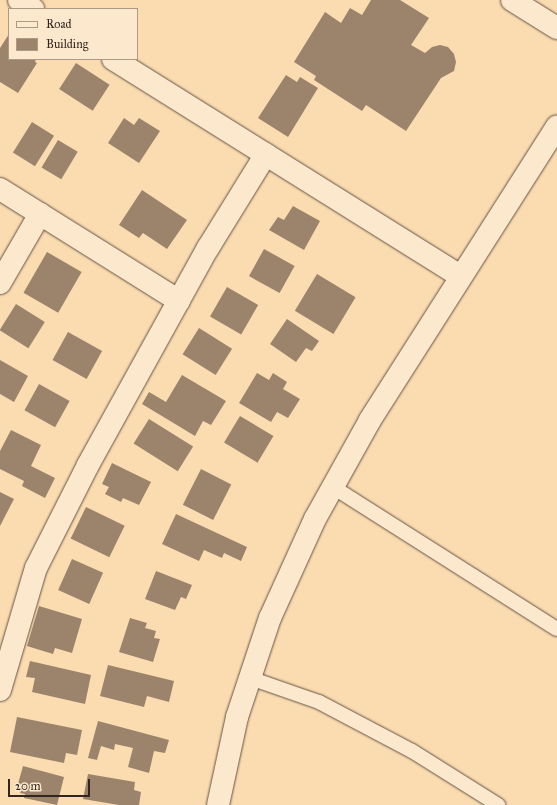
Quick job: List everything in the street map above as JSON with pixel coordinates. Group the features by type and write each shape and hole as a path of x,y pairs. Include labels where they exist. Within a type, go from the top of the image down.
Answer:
{"street":[{"path":"19,0 31,8"},
{"path":"512,0 557,28"},
{"path":"115,60 460,276"},
{"path":"218,805 237,717 270,618 316,519 370,420 460,276 557,127"},
{"path":"0,690 36,568 88,465 208,248 266,154"},
{"path":"0,189 179,301"},
{"path":"0,283 40,214"}],"lane":[{"path":"333,487 557,629"},
{"path":"250,678 319,702 412,751 498,805"}],"building":[{"path":"371,0 400,0 429,18 411,45 425,53 432,47 440,45 448,47 454,54 456,62 454,71 441,78 406,131 366,105 362,111 314,80 316,76 294,62 325,12 341,23 350,8 362,15"},
{"path":"8,36 8,60 36,60 35,62 37,63 18,93 0,82 0,48"},
{"path":"76,63 110,85 93,111 59,89"},
{"path":"286,75 297,82 300,77 318,88 288,137 258,118"},
{"path":"124,118 134,125 139,118 160,131 139,163 108,143"},
{"path":"32,122 54,136 35,166 13,153"},
{"path":"58,140 78,152 61,179 42,167"},
{"path":"142,190 187,220 167,249 143,233 139,238 119,225"},
{"path":"293,206 320,221 304,250 269,230 278,217 284,220"},
{"path":"264,249 295,266 280,293 249,276"},
{"path":"47,252 82,272 58,313 24,293"},
{"path":"317,274 356,297 333,334 295,311"},
{"path":"227,287 258,305 241,334 210,316"},
{"path":"16,304 45,322 28,348 0,331"},
{"path":"287,319 319,341 312,351 306,348 296,362 270,344"},
{"path":"199,328 232,349 216,375 183,354"},
{"path":"68,332 102,351 87,379 52,360"},
{"path":"0,360 28,376 14,402 0,394"},
{"path":"257,373 269,380 273,373 287,382 283,389 300,399 288,418 277,412 271,422 239,403"},
{"path":"182,375 226,401 211,425 203,421 195,436 142,404 149,392 166,402"},
{"path":"39,384 70,401 55,427 24,410"},
{"path":"240,416 273,436 257,463 224,443"},
{"path":"149,419 193,447 178,471 134,444"},
{"path":"11,430 41,445 31,466 55,478 45,498 22,486 24,481 0,469 0,451"},
{"path":"112,463 151,482 139,505 123,498 121,502 105,494 109,487 102,484"},
{"path":"201,469 231,484 213,520 183,505"},
{"path":"0,492 14,499 0,526"},
{"path":"86,507 125,526 109,557 71,538"},
{"path":"176,514 247,547 241,561 224,553 222,558 204,550 199,561 162,544"},
{"path":"72,559 103,573 89,604 58,590"},
{"path":"156,571 192,585 186,599 181,597 175,610 145,599"},
{"path":"39,606 82,619 72,653 55,648 53,654 27,646"},
{"path":"130,618 147,623 145,628 156,631 154,638 160,639 153,662 119,652"},
{"path":"30,661 91,675 85,704 32,692 35,678 26,677"},
{"path":"108,665 174,681 169,702 147,696 144,707 100,696"},
{"path":"17,717 82,730 77,755 66,753 64,763 10,752"},
{"path":"98,721 169,740 165,753 154,751 149,773 128,767 133,748 115,744 114,750 101,746 97,760 88,758"},
{"path":"23,766 64,777 57,805 24,798 25,794 20,793 23,786 18,784"},
{"path":"88,774 135,782 134,790 141,792 139,805 119,805 83,799"}]}
